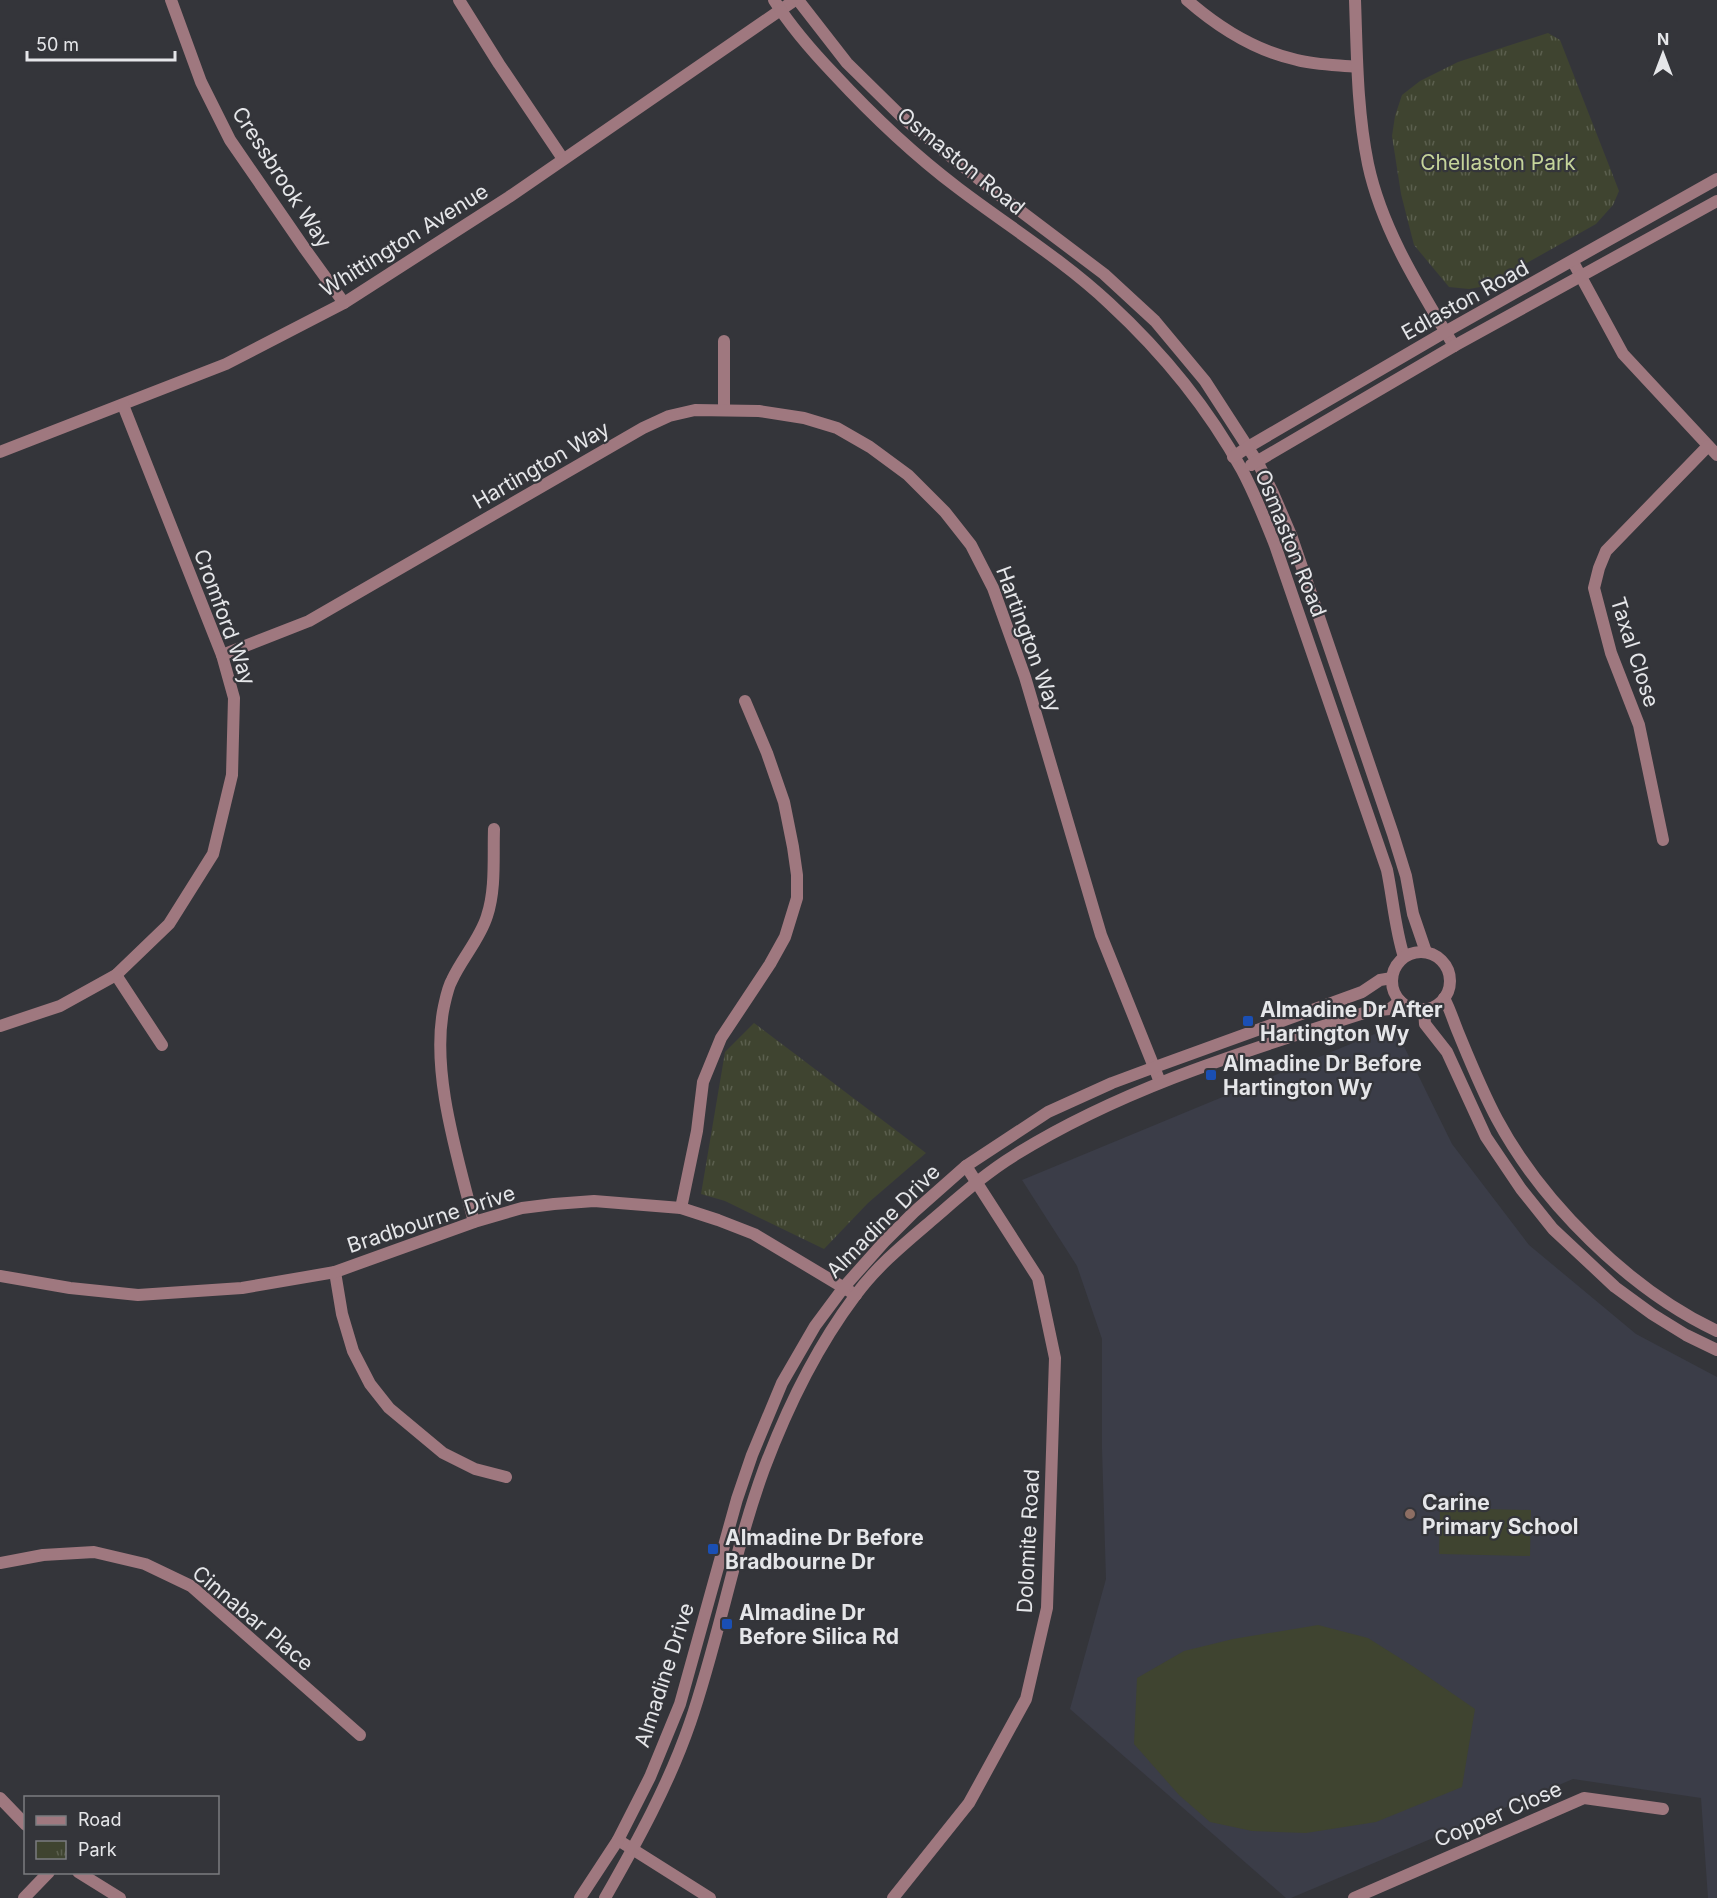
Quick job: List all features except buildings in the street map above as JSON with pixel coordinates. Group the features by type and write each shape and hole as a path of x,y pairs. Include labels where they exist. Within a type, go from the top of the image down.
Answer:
{"street":[{"name":"Cressbrook Way","path":"171,0 201,81 230,140 344,303"},
{"path":"459,0 563,159"},
{"name":"Whittington Avenue","path":"0,452 226,364 344,303 509,197 777,5 796,0"},
{"name":"Osmaston Road","path":"796,0 847,63 903,118 1128,294 1155,321 1205,381 1258,463 1291,535 1393,834 1406,876 1413,914 1426,952"},
{"path":"1187,0 1233,34 1267,52 1299,61 1357,67"},
{"path":"1354,0 1359,102 1369,167 1397,247 1416,284 1454,346"},
{"name":"Osmaston Road","path":"777,5 820,60 910,149 957,188 1072,272 1109,303 1149,343 1181,380 1213,424 1241,470 1275,545 1387,870 1398,939 1404,957"},
{"name":"Edlaston Road","path":"1233,457 1445,332 1717,180"},
{"name":"Edlaston Road","path":"1241,470 1258,463 1454,346 1717,201"},
{"path":"1573,262 1623,354 1717,455"},
{"path":"724,340 724,409"},
{"name":"Cromford Way","path":"0,1026 60,1006 116,975 169,924 213,854 232,775 234,698 222,655 123,405"},
{"name":"Hartington Way","path":"222,655 309,621 643,428 669,417 695,410 759,411 804,418 837,428 870,447 908,475 945,512 971,545 993,588 1025,676 1101,935 1160,1082"},
{"name":"Taxal Close","path":"1663,840 1639,725 1611,653 1594,588 1606,551 1708,446"},
{"path":"681,1208 703,1082 721,1038 785,937 797,898 797,875 784,802 768,753 745,701"},
{"path":"474,1222 450,1128 441,1040 444,1008 451,981 487,916 492,889 494,829"},
{"path":"1426,952 1441,961 1448,971 1449,988 1444,998 1435,1006 1424,1009 1411,1008 1400,1001 1393,990 1392,978 1396,966 1404,957 1426,952"},
{"path":"116,975 162,1045"},
{"name":"Almadine Drive","path":"580,1898 618,1840 650,1778 680,1704 737,1499 752,1455 782,1383 815,1326 844,1287 914,1212 966,1166 1048,1112 1112,1083 1362,992 1380,980 1392,978"},
{"path":"1444,998 1482,1089 1498,1120 1542,1188 1613,1261 1641,1285 1717,1331"},
{"name":"Almadine Drive","path":"605,1898 655,1806 689,1726 765,1468 799,1389 818,1352 856,1295 910,1238 977,1181 1012,1156 1052,1133 1160,1082 1360,1014 1390,1009 1400,1001"},
{"path":"1424,1009 1425,1024 1447,1052 1486,1137 1521,1189 1553,1229 1633,1301 1686,1335 1717,1350"},
{"name":"Dolomite Road","path":"893,1898 969,1803 1026,1699 1047,1608 1054,1358 1038,1278 966,1166"},
{"name":"Bradbourne Drive","path":"0,1276 70,1288 138,1295 242,1288 335,1272 474,1222 522,1208 594,1201 681,1208 754,1234 856,1295"},
{"path":"335,1272 342,1314 353,1351 370,1384 389,1408 443,1453 475,1469 506,1478"},
{"name":"Cinnabar Place","path":"0,1563 43,1555 94,1552 145,1564 191,1586 360,1735"},
{"path":"0,1798 24,1823"},
{"name":"Copper Close","path":"1354,1898 1584,1798 1663,1809"},
{"path":"618,1840 710,1898"},
{"path":"24,1898 47,1874"},
{"path":"81,1874 120,1898"}],"shaded area":[{"name":"Carine Primary School","path":"1394,1026 1452,1144 1529,1245 1636,1334 1717,1377 1717,1898 1708,1898 1701,1798 1573,1779 1291,1898 1286,1898 1070,1709 1106,1579 1102,1449 1102,1339 1077,1266 1022,1180"}],"green space":[{"name":"Chellaston Park","path":"1548,33 1560,40 1619,191 1613,205 1596,224 1486,286 1469,289 1449,287 1414,245 1401,194 1392,136 1395,116 1402,95 1420,81 1458,62"},
{"path":"754,1023 926,1153 868,1203 824,1249 725,1201 701,1194 725,1052"},
{"path":"1440,1508 1531,1510 1530,1556 1439,1554"},
{"path":"1318,1625 1368,1638 1475,1709 1462,1787 1376,1822 1306,1833 1252,1831 1210,1822 1179,1795 1134,1744 1137,1678 1184,1651 1233,1639"}],"place":[{"name":"Almadine Dr After Hartington Wy","path":"1248,1021"},
{"name":"Almadine Dr Before Hartington Wy","path":"1211,1075"},
{"name":"Carine Primary School","path":"1410,1514"},
{"name":"Almadine Dr Before Bradbourne Dr","path":"713,1549"},
{"name":"Almadine Dr Before Silica Rd","path":"727,1624"}]}
